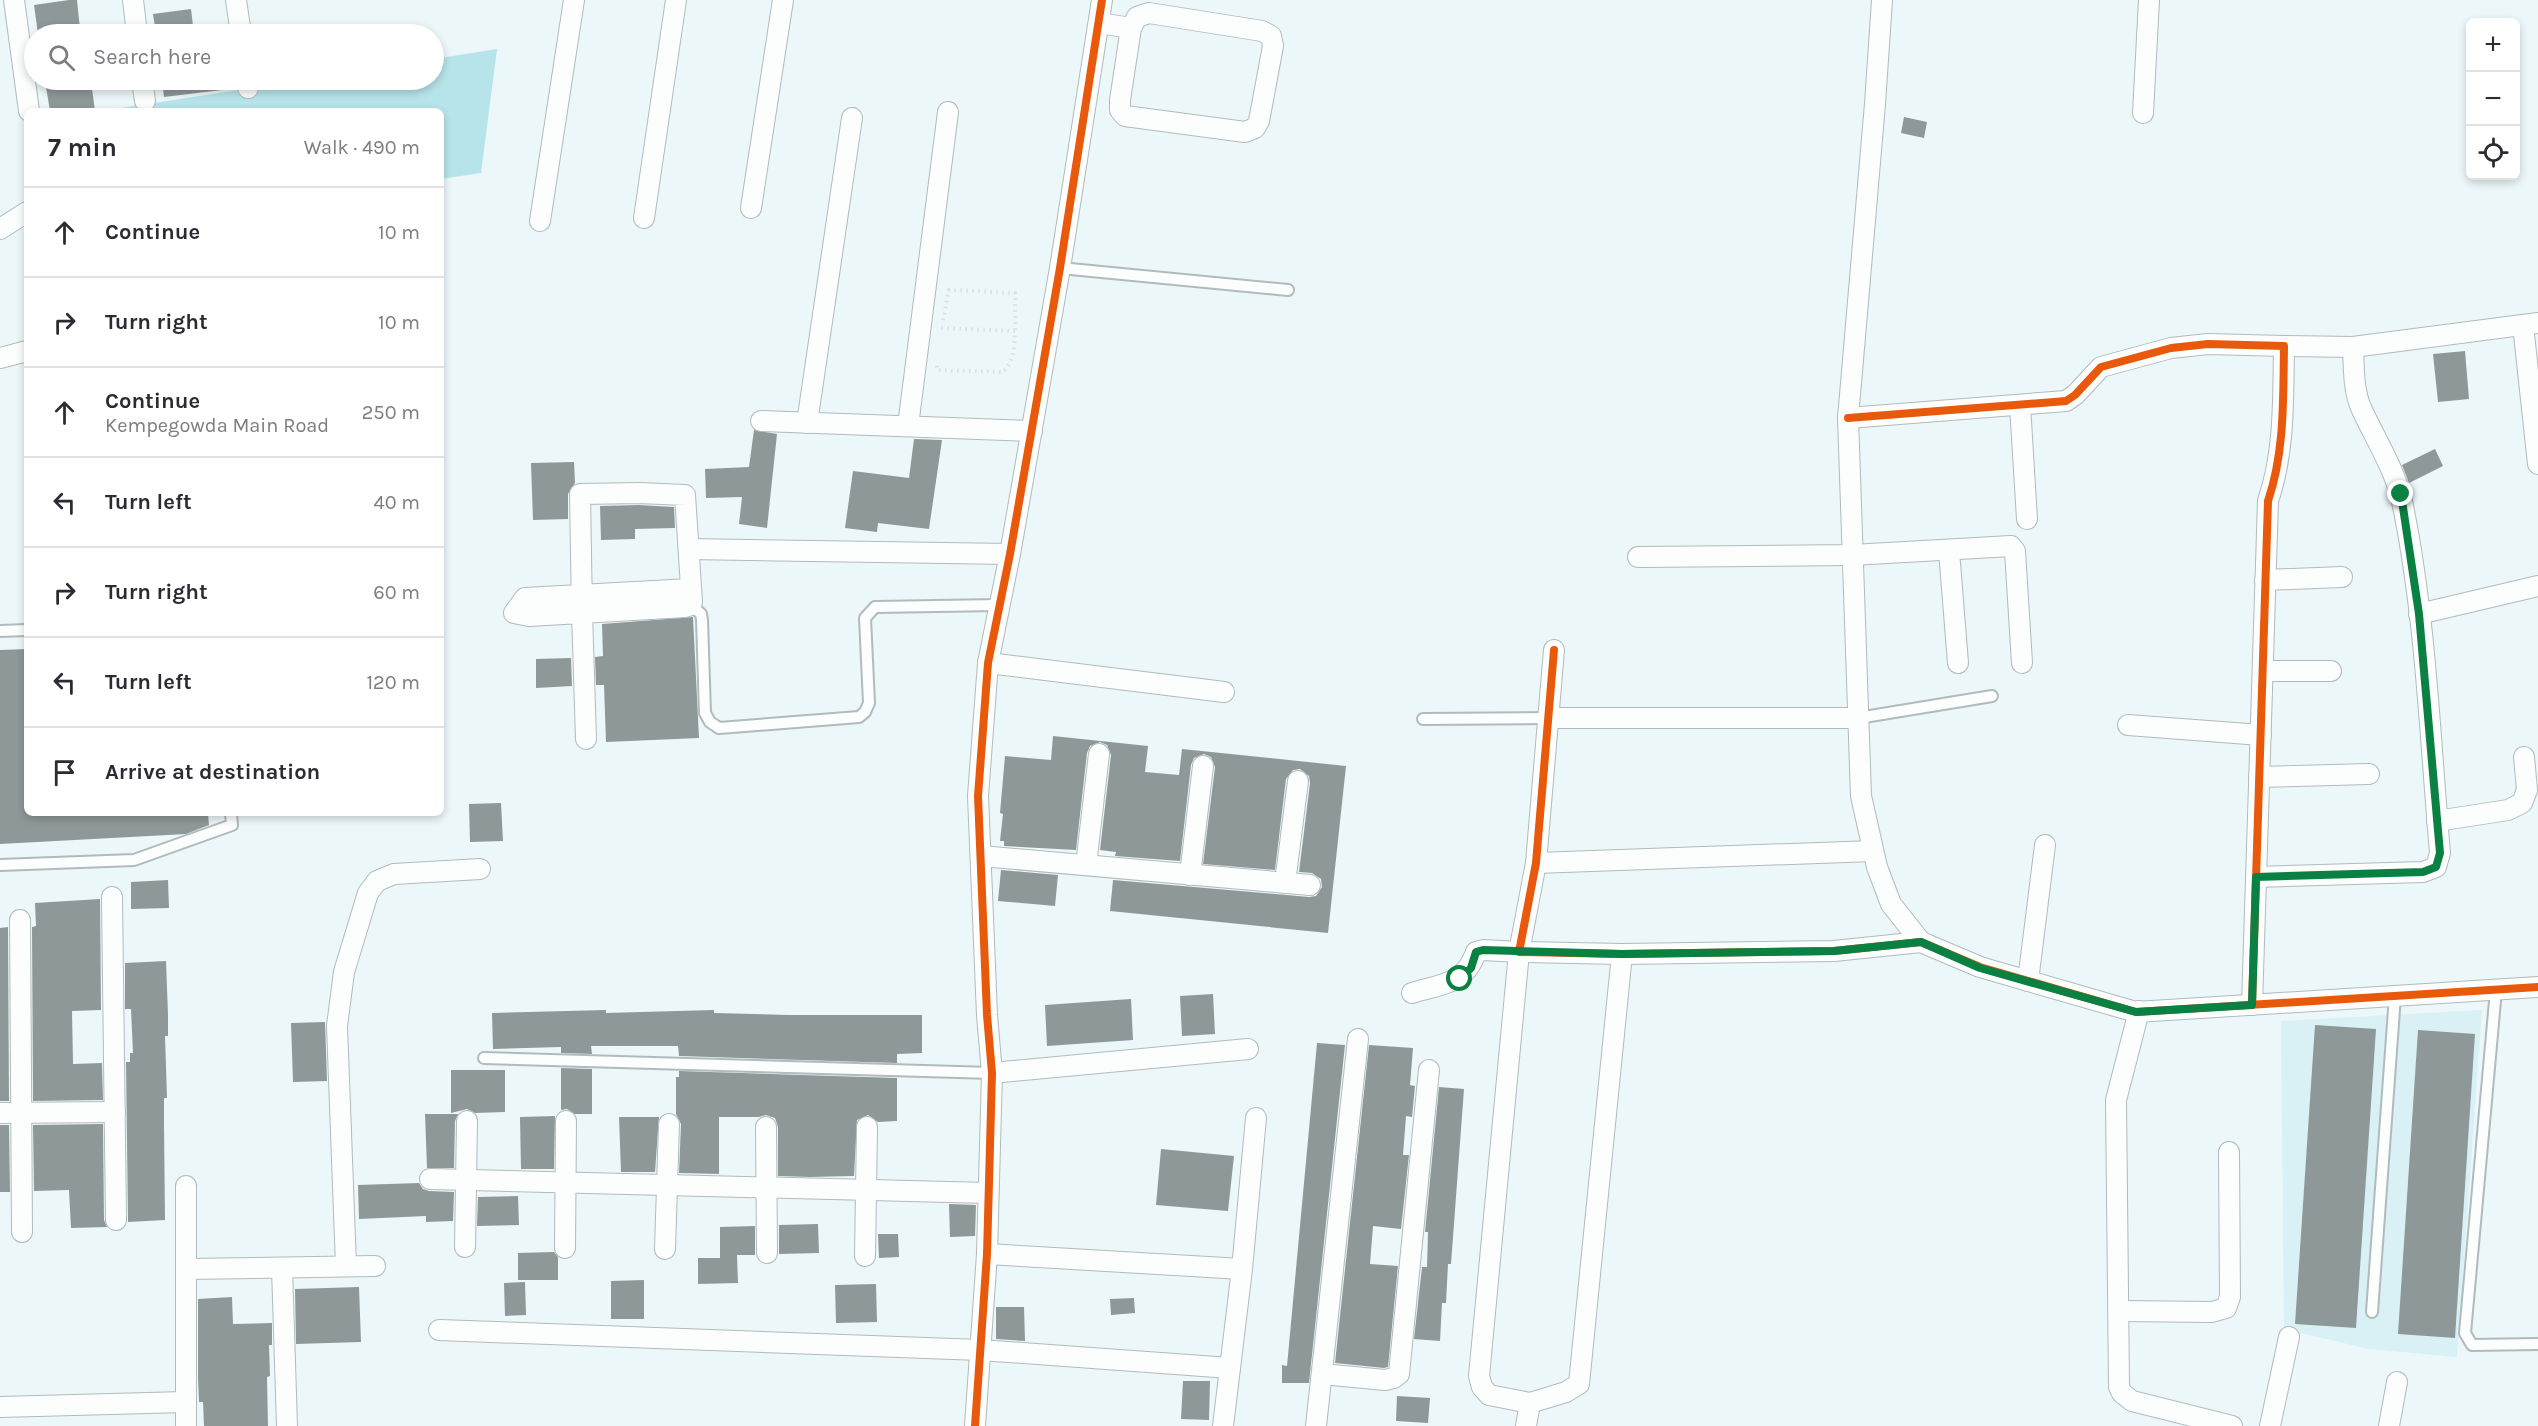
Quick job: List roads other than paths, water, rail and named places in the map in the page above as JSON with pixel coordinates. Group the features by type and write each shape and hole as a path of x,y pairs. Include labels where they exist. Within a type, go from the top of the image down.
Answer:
{"street":[{"path":"14,0 24,74"},
{"path":"133,0 136,24"},
{"path":"236,0 240,24"},
{"path":"540,221 574,0"},
{"path":"644,218 676,0"},
{"path":"751,208 783,0"},
{"path":"975,1426 987,1254 992,1073 987,1015 978,796 988,663 1032,431 1102,0"},
{"path":"1882,0 1848,418 1861,796 1876,867 1891,904 1921,942 1980,968 2139,1011 2538,987"},
{"path":"2143,112 2149,0"},
{"path":"1149,13 1262,31 1270,36 1273,46 1259,121 1255,128 1245,132 1125,116 1120,110 1120,100 1131,28 1137,17 1149,13"},
{"path":"1099,23 1131,28"},
{"path":"26,90 29,108"},
{"path":"143,90 145,101"},
{"path":"908,426 948,112"},
{"path":"807,423 852,118"},
{"path":"0,229 24,214"},
{"path":"1848,418 2066,401 2075,395 2101,367 2171,348 2208,344 2353,347 2530,324 2538,464"},
{"path":"2252,1005 2268,501 2276,477 2282,438 2284,346"},
{"path":"2256,877 2430,871 2439,861 2438,821 2419,614 2401,494 2362,409 2356,390 2353,347"},
{"path":"0,358 24,352"},
{"path":"2020,405 2027,519"},
{"path":"761,421 1032,431"},
{"path":"586,739 580,494 686,495 691,597"},
{"path":"1638,557 1852,555 1950,551 2006,545 2015,551 2022,663"},
{"path":"689,549 1010,554"},
{"path":"1950,551 1958,663"},
{"path":"2265,580 2342,577"},
{"path":"2419,614 2538,586"},
{"path":"581,594 691,597 582,613 529,616 514,613 525,598 581,594"},
{"path":"1554,650 1536,863 1519,952 1479,1376 1482,1387 1489,1395 1530,1403 1566,1392 1579,1384 1622,954"},
{"path":"988,663 1224,692"},
{"path":"2263,671 2331,671"},
{"path":"1548,718 1858,718"},
{"path":"2128,725 2261,735"},
{"path":"1086,865 1100,754"},
{"path":"2438,821 2508,810 2522,803 2527,790 2524,757"},
{"path":"1190,875 1203,766"},
{"path":"2259,777 2369,774"},
{"path":"1285,883 1298,781"},
{"path":"2028,981 2045,844"},
{"path":"1536,863 1873,851"},
{"path":"981,856 1310,885"},
{"path":"346,1266 337,1026 344,972 368,893 376,881 394,874 480,869"},
{"path":"112,897 116,1220"},
{"path":"20,920 22,1232"},
{"path":"1412,993 1460,979 1471,968 1476,952 1483,950 1622,954 1834,951 1921,942"},
{"path":"2139,1011 2116,1100 2120,1311 2119,1388 2126,1398 2232,1426"},
{"path":"1316,1426 1358,1039"},
{"path":"992,1073 1248,1049"},
{"path":"1322,1374 1385,1380 1399,1374 1429,1070"},
{"path":"0,1113 115,1112"},
{"path":"1223,1426 1242,1269 1256,1118"},
{"path":"465,1247 467,1120"},
{"path":"565,1248 566,1121"},
{"path":"665,1249 669,1124"},
{"path":"766,1127 767,1253"},
{"path":"865,1256 867,1127"},
{"path":"2120,1311 2212,1312 2226,1308 2230,1297 2229,1152"},
{"path":"429,1179 988,1192"},
{"path":"186,1186 186,1426"},
{"path":"987,1254 1242,1269"},
{"path":"186,1269 375,1266"},
{"path":"282,1268 287,1426"},
{"path":"439,1330 980,1350 1230,1368"},
{"path":"2270,1426 2289,1337"},
{"path":"2390,1426 2397,1382"},
{"path":"0,1407 185,1402"},
{"path":"1526,1426 1530,1403"}],"lane":[{"path":"1060,268 1288,290"},
{"path":"691,597 702,620 705,712 710,722 719,728 859,717 865,712 869,703 866,618 875,607 999,605"},
{"path":"0,631 24,630"},
{"path":"1858,718 1992,696"},
{"path":"1423,719 1548,718"},
{"path":"0,865 134,860 232,825 231,816"},
{"path":"2496,990 2465,1333 2472,1346 2538,1344"},
{"path":"2372,1312 2395,996"},
{"path":"483,1058 992,1073"}]}
